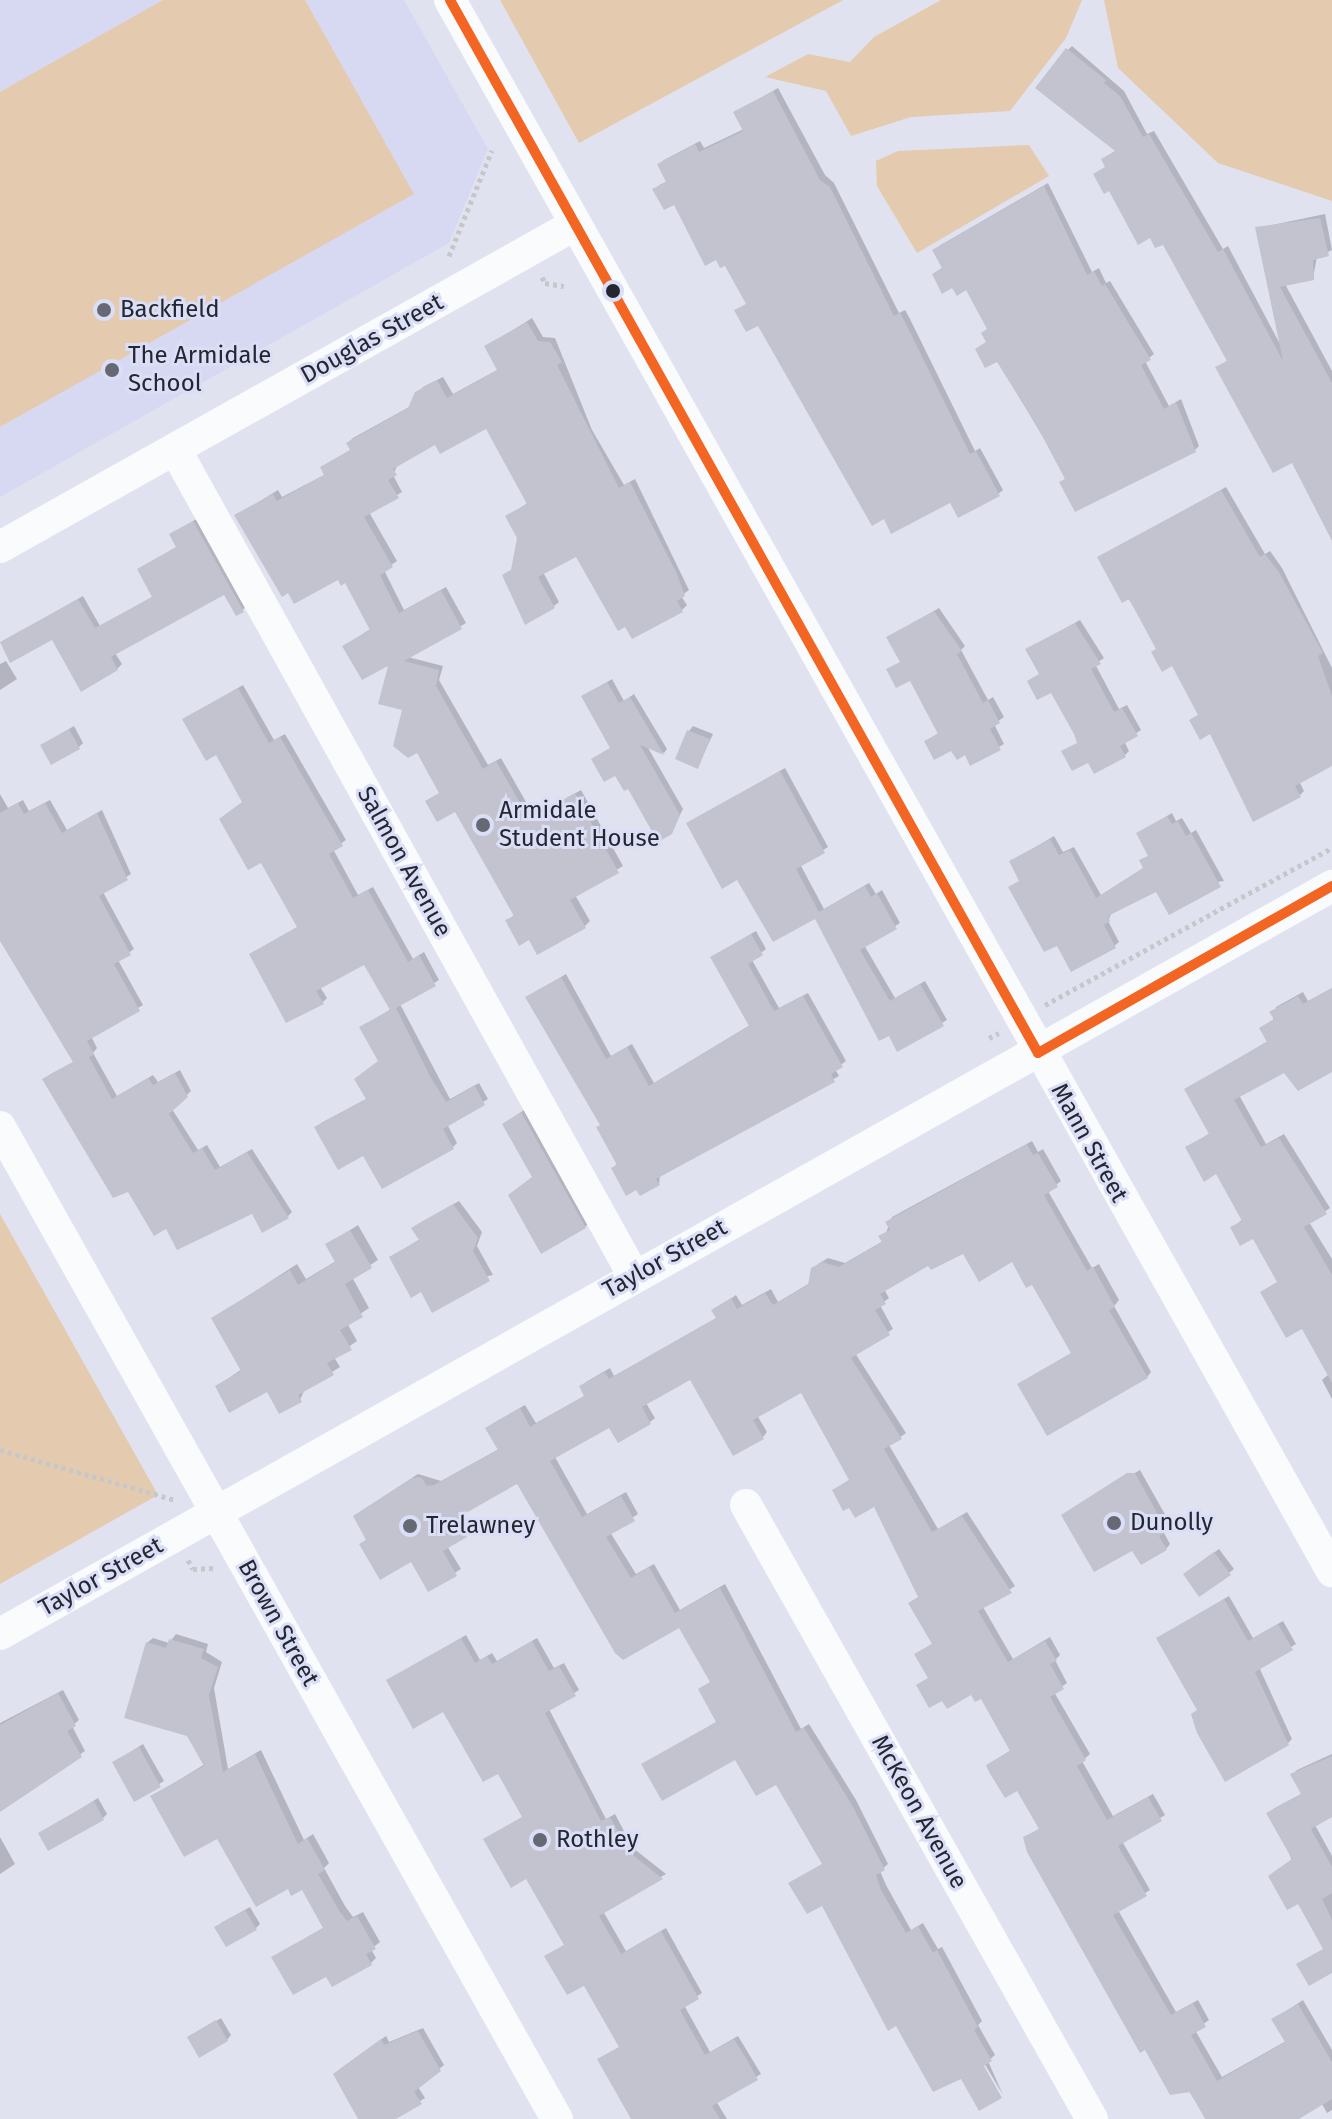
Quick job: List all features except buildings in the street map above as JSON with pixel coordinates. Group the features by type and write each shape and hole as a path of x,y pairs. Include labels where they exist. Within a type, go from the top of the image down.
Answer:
{"street":[{"name":"Mann Street","path":"450,0 1038,1053 1332,1571"},
{"name":"Douglas Street","path":"0,547 576,224"},
{"name":"Salmon Avenue","path":"175,449 634,1276"},
{"name":"Taylor Street","path":"0,1634 1332,886"},
{"name":"Brown Street","path":"0,1127 557,2119"},
{"name":"McKeon Avenue","path":"746,1505 1092,2119"}],"path":[{"path":"449,256 492,150"},
{"path":"542,276 545,283 564,286"},
{"path":"1046,1005 1332,848"},
{"path":"0,1450 172,1499"},
{"path":"159,1506 161,1495"},
{"path":"193,1569 200,1565 209,1570"}],"shaded area":[{"name":"Backfield","path":"0,0 404,0 488,149 449,243 0,497"},
{"name":"Backfield","path":"163,0 305,0 414,194 0,427 0,92"},
{"path":"500,0 843,0 579,143"},
{"path":"941,0 1082,0 1066,38 1010,111 911,117 851,136 826,91 765,77 808,54 850,62 874,37"},
{"path":"1104,0 1332,0 1332,201 1218,163 1118,68"},
{"path":"1029,145 1049,176 917,253 877,186 876,161 898,151"},
{"path":"0,1214 158,1495 0,1584"}],"transit line":[{"path":"450,0 1038,1053 1332,886"}],"place":[{"name":"Backfield","path":"104,310"},
{"name":"The Armidale School","path":"112,370"},
{"name":"Armidale Student House","path":"483,825"},
{"name":"Dunolly","path":"1114,1523"},
{"name":"Trelawney","path":"410,1526"},
{"name":"Rothley","path":"540,1840"}]}
